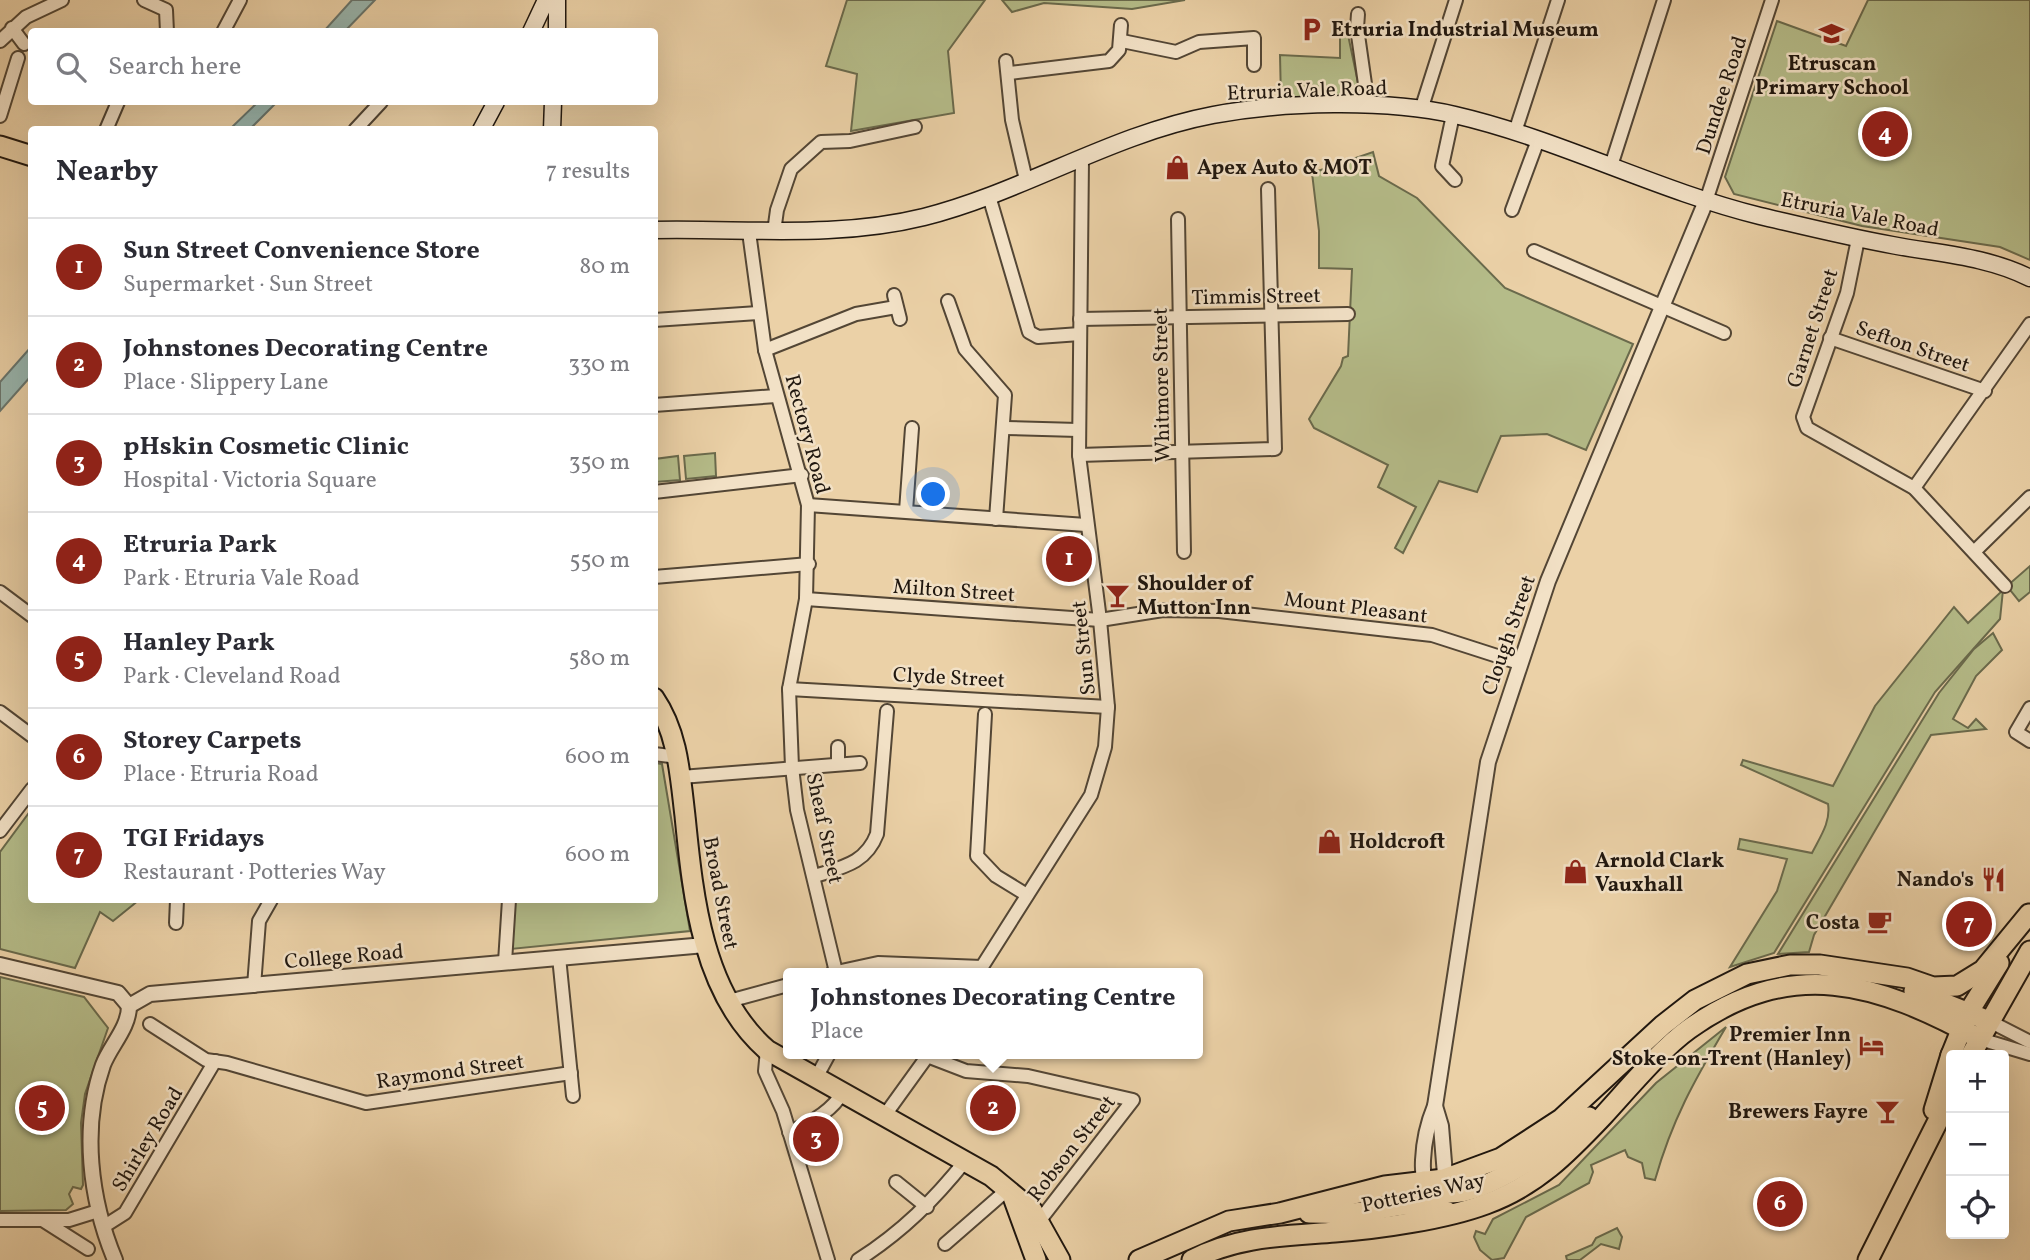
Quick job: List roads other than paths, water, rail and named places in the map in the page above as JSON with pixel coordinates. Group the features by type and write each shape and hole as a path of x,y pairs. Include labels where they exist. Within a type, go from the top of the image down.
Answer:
{"main road":[{"path":"533,28 546,0"},
{"path":"557,0 557,28"},
{"path":"483,126 494,105"},
{"path":"552,126 553,105"},
{"name":"Etruria Vale Road","path":"658,230 774,232 857,230 888,225 989,196 1160,128 1214,115 1273,108 1368,105 1454,115 1515,132 1706,201 1858,239 1957,254 2030,278"},
{"path":"0,146 28,155"},
{"name":"Broad Street","path":"658,704 668,718 679,767 694,888 705,945 729,1001 751,1036 783,1058"},
{"path":"1953,1050 1964,1021 2030,914"},
{"name":"Potteries Way","path":"1139,1260 1229,1221 1280,1213 1396,1185 1438,1184 1477,1169 1527,1143 1562,1119 1663,1025 1695,1000 1760,969 1790,965 1861,970 1907,978 1934,987 1957,986 1983,970 2030,914"},
{"path":"1975,1047 2030,951"},
{"path":"1861,970 1964,1021 1989,1021"},
{"name":"Potteries Way","path":"1192,1260 1227,1244 1261,1237 1339,1232 1485,1205 1539,1178 1579,1142 1687,1031 1751,993 1810,983 1866,992 1964,1021"},
{"path":"1964,1021 1975,1047"},
{"path":"1438,1184 1478,1186 1550,1148 1687,1031"},
{"name":"Broad Street","path":"784,1059 966,1160 1032,1209 1060,1260"},
{"path":"1919,1157 1946,1071"},
{"path":"1868,1260 1946,1104"},
{"path":"1010,1193 1036,1260"},
{"path":"1280,1213 1355,1213 1400,1203 1438,1212"}],"street":[{"path":"0,41 26,17 62,0"},
{"path":"144,0 166,9 167,28"},
{"path":"225,28 240,0"},
{"path":"1421,110 1456,0"},
{"path":"1515,132 1558,0"},
{"path":"1611,166 1664,0"},
{"name":"Dundee Road","path":"1706,201 1772,0"},
{"path":"1358,14 1357,28 1368,105"},
{"path":"1026,180 1012,120 1008,67 1110,61 1122,41 1121,25"},
{"path":"12,28 24,44"},
{"path":"1122,41 1177,52 1199,41 1254,38 1254,65"},
{"path":"0,116 18,58"},
{"path":"108,126 116,105"},
{"path":"359,126 378,105"},
{"path":"1454,115 1442,166 1455,180"},
{"path":"774,232 777,210 791,169 821,142 850,141 915,127"},
{"path":"1512,211 1538,140"},
{"name":"Sun Street","path":"981,968 1097,782 1105,747 1108,707 1100,620 1086,525 1078,430 1082,160"},
{"path":"1079,454 1275,449 1268,189"},
{"path":"989,196 1029,332 1038,337 1080,334"},
{"name":"Clough Street","path":"1438,1212 1441,1126 1435,1106 1489,762 1519,663 1548,581 1706,201"},
{"name":"Whitmore Street","path":"1178,219 1184,551"},
{"name":"Rectory Road","path":"749,232 765,350 776,396 802,475 808,505 809,564 806,599 789,690"},
{"name":"Garnet Street","path":"1858,239 1847,293 1803,417 1807,428 1914,488"},
{"path":"1534,251 1724,333"},
{"path":"948,302 965,349 1005,395 1005,428 996,519"},
{"path":"765,350 856,314 897,307"},
{"path":"658,320 758,313"},
{"name":"Timmis Street","path":"1080,319 1348,314"},
{"path":"2005,586 1914,488 2030,324"},
{"name":"Sefton Street","path":"1830,338 1985,391"},
{"path":"658,405 776,396"},
{"path":"906,511 912,428"},
{"path":"1005,428 1078,430"},
{"path":"658,492 802,475"},
{"path":"1975,551 2030,497"},
{"path":"808,505 1086,525"},
{"path":"658,577 809,564"},
{"path":"0,592 28,613"},
{"name":"Milton Street","path":"806,599 1100,620"},
{"name":"Mount Pleasant","path":"1100,620 1163,610 1219,611 1433,635 1519,663"},
{"name":"Clyde Street","path":"789,690 1108,707"},
{"name":"Sheaf Street","path":"789,690 797,810 815,876 833,968"},
{"path":"2030,708 2016,732 2030,741"},
{"path":"815,876 855,863 872,846 877,834 887,711"},
{"path":"0,712 28,733"},
{"path":"985,715 977,856 996,876 1027,895"},
{"path":"838,747 838,764"},
{"path":"658,756 679,767 860,763"},
{"path":"0,831 28,794"},
{"path":"176,923 177,903"},
{"path":"254,986 259,921 269,903"},
{"path":"505,962 509,903"},
{"name":"College Road","path":"129,1006 150,994 705,945"},
{"path":"559,957 573,1096"},
{"path":"0,965 118,993 129,1006 126,1021 104,1062 93,1105 91,1156 98,1210 109,1258"},
{"path":"729,1001 783,986"},
{"path":"1989,1021 2030,1042"},
{"name":"Raymond Street","path":"150,1024 206,1060 366,1103 571,1073"},
{"path":"1975,1047 2030,1054"},
{"path":"767,1049 765,1071 789,1132 828,1260"},
{"path":"816,1078 826,1059"},
{"path":"885,1115 925,1059"},
{"name":"Robson Street","path":"938,1059 966,1071 1028,1076 1133,1100 1040,1220"},
{"name":"Shirley Road","path":"103,1227 125,1213 215,1061"},
{"path":"789,1132 805,1125 837,1102 843,1092"},
{"path":"858,1260 881,1245 927,1207 966,1160"},
{"path":"896,1182 927,1207"},
{"name":"Clough Street","path":"1438,1184 1438,1212"},
{"path":"945,1244 1010,1193"},
{"path":"0,1220 79,1219 98,1210"},
{"path":"44,1220 88,1249"}],"water":[{"path":"352,0 375,0 348,28 327,28"},
{"path":"255,105 274,105 253,126 233,126"},
{"path":"28,350 28,379 0,411 0,382"}],"place":[{"name":"Etruria Industrial Museum","path":"1311,29"},
{"name":"Etruscan Primary School","path":"1832,34"},
{"name":"Etruria Park","path":"1885,134"},
{"name":"Apex Auto & MOT","path":"1177,167"},
{"name":"Sun Street Convenience Store","path":"1069,559"},
{"name":"Shoulder of Mutton Inn","path":"1117,595"},
{"name":"Holdcroft","path":"1329,841"},
{"name":"Arnold Clark Vauxhall","path":"1575,872"},
{"name":"Nando's","path":"1994,879"},
{"name":"Costa","path":"1880,922"},
{"name":"TGI Fridays","path":"1969,924"},
{"name":"Premier Inn Stoke-on-Trent (Hanley)","path":"1871,1046"},
{"name":"Hanley Park","path":"42,1108"},
{"name":"Johnstones Decorating Centre","path":"993,1108"},
{"name":"Brewers Fayre","path":"1888,1111"},
{"name":"pHskin Cosmetic Clinic","path":"816,1139"},
{"name":"Storey Carpets","path":"1780,1204"}]}
